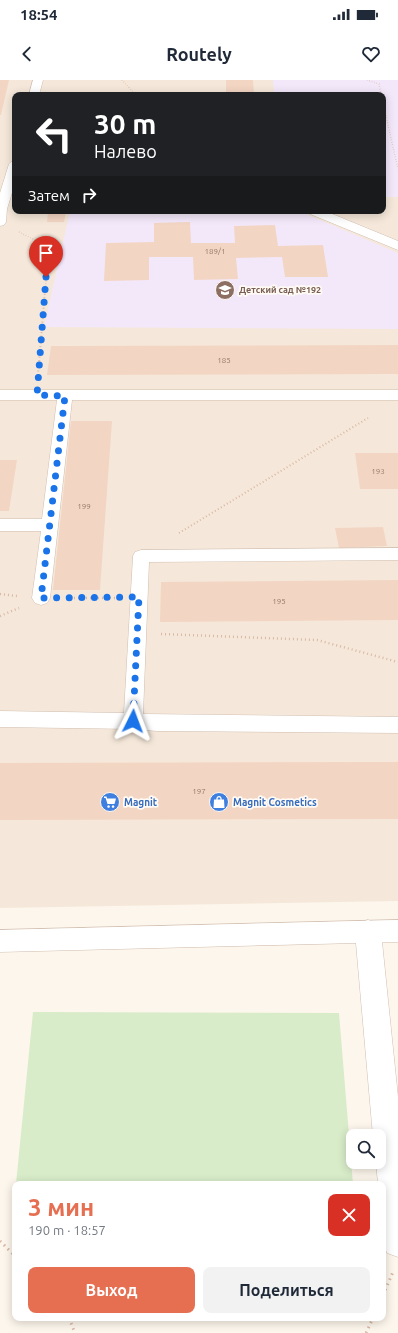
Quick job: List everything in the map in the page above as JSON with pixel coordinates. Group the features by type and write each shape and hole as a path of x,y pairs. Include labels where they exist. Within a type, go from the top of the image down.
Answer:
{"street":[{"path":"368,932 396,1255"}],"lane":[{"path":"35,92 38,80"},
{"path":"0,213 12,174"},
{"path":"321,214 398,246"},
{"path":"0,395 398,395"},
{"path":"41,598 65,396"},
{"path":"0,525 49,525"},
{"path":"133,721 141,556 398,554"},
{"path":"0,719 133,721 157,723 398,724"},
{"path":"0,940 398,931"}],"path":[{"path":"122,80 133,92"},
{"path":"367,80 379,84 380,92"},
{"path":"386,116 398,168"},
{"path":"14,229 49,247 37,395"},
{"path":"141,556 371,416"},
{"path":"41,598 139,597"},
{"path":"138,633 317,640 398,662"},
{"path":"0,1241 12,1253"},
{"path":"386,1286 396,1255"},
{"path":"70,1321 75,1333"},
{"path":"366,1333 372,1321"}],"shaded area":[{"path":"0,80 398,80 398,901 0,908"},
{"path":"273,80 398,80 398,197 386,197 386,92 274,92"},
{"name":"Детский сад №192","path":"69,214 306,214 398,253 398,329 44,327"}],"green space":[{"path":"33,1012 339,1013 348,1129 346,1129 346,1169 352,1169 353,1181 16,1181"}],"building":[{"path":"0,80 9,80 1,115 0,115"},
{"path":"226,80 253,80 254,92 226,92"},
{"path":"48,214 66,214 64,222 47,222"},
{"path":"190,222 191,243 235,243 234,226 275,225 278,246 323,245 328,277 285,277 282,257 236,258 238,279 194,280 193,257 149,257 149,280 104,281 106,243 154,242 154,223"},
{"path":"398,345 398,374 47,375 51,346"},
{"path":"71,421 112,421 100,590 53,590"},
{"path":"355,453 398,453 398,489 360,489"},
{"path":"0,460 17,460 9,511 0,511"},
{"path":"383,527 387,546 339,548 335,528"},
{"path":"398,580 398,620 160,622 161,582"},
{"path":"398,762 398,819 0,820 0,763"}],"place":[{"name":"Детский сад №192","path":"225,290"},
{"name":"Magnit","path":"110,802"},
{"name":"Magnit Cosmetics","path":"219,802"}],"route":[{"path":"46,277 37,395 65,396 41,598 139,597 133,721"}]}
